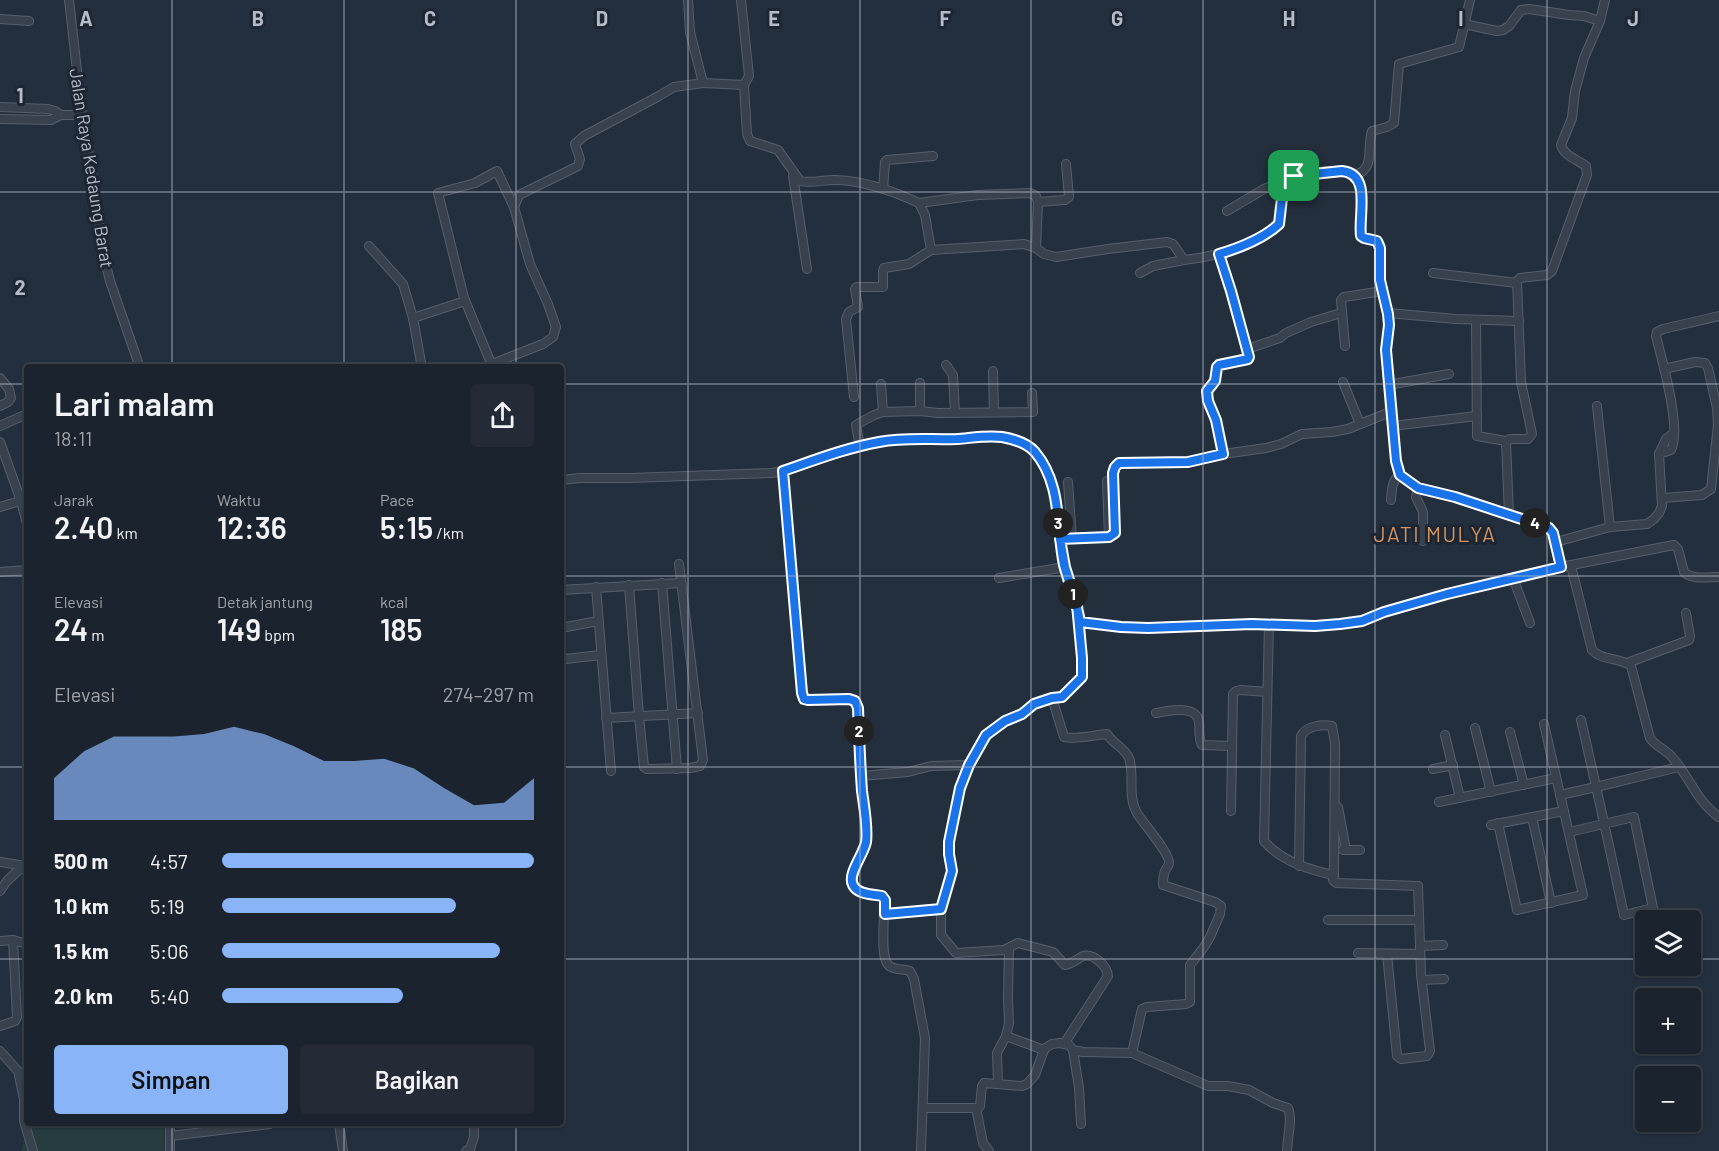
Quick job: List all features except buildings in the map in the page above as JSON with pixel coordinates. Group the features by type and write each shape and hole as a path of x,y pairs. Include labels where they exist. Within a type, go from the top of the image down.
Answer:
{"street":[{"name":"Jalan Raya Kedaung Barat","path":"69,0 82,115 103,253 139,364"},
{"path":"688,0 690,32 703,83"},
{"path":"741,0 749,76 744,85 747,134 750,141 778,150 797,180 803,182 836,180 862,183 919,203 978,195 1030,193 1036,196 1038,202 1036,248"},
{"path":"1356,176 1362,173 1368,165 1372,131 1387,128 1394,123 1399,64 1458,48 1461,44 1470,0"},
{"path":"1476,320 1478,437 1506,441 1528,439 1532,434 1521,384 1517,283 1520,278 1547,275 1552,271 1587,175 1586,166 1565,153 1561,146 1572,118 1575,91 1584,58 1600,21 1605,0"},
{"path":"1464,24 1500,31 1506,29 1521,10 1529,9 1584,16 1600,21"},
{"path":"0,19 28,21"},
{"path":"514,207 519,195 578,166 580,159 575,144 584,136 674,87 703,83 744,85"},
{"path":"0,107 48,109 61,115"},
{"path":"0,119 51,120 61,115 82,115"},
{"path":"883,189 885,162 888,160 933,156"},
{"path":"1038,202 1068,198 1069,181 1066,164"},
{"path":"492,364 465,301 438,193 475,183 497,171 514,207 530,264 556,327 553,337 543,344 498,364"},
{"path":"1227,211 1294,176 1350,171 1356,176 1362,197 1361,236 1380,244 1379,277 1389,325 1386,350 1390,412 1400,475 1418,488 1455,497 1549,528 1556,542 1561,567"},
{"path":"793,173 807,269"},
{"path":"1140,273 1153,266 1235,249 1274,229 1279,224 1284,181"},
{"path":"919,203 925,215 931,250"},
{"path":"854,397 846,319 850,311 858,307 855,289 857,287 883,287 884,268 909,264 931,250 1024,244 1056,257 1167,242 1173,244 1184,260"},
{"path":"369,246 403,284 421,364"},
{"path":"1219,254 1248,359 1221,364 1217,367 1215,381 1207,391 1223,454"},
{"path":"1433,273 1517,283"},
{"path":"1345,346 1340,302 1342,298 1383,291"},
{"path":"412,318 465,301"},
{"path":"1247,349 1280,338 1311,322 1341,313"},
{"path":"1388,314 1519,321"},
{"path":"1556,542 1610,527 1647,524 1659,513 1663,498 1659,454 1671,450 1674,445 1674,421 1657,332 1719,316"},
{"path":"1663,498 1702,495 1711,489 1718,424 1717,408 1705,363 1695,362 1664,369"},
{"path":"946,364 953,375 955,413"},
{"path":"993,371 994,412"},
{"path":"1389,385 1449,374"},
{"path":"0,378 9,388 12,398 0,406"},
{"path":"1343,382 1360,424"},
{"path":"920,383 920,411"},
{"path":"881,384 883,412"},
{"path":"860,447 856,424 883,412 1033,412 1032,393"},
{"path":"1597,406 1610,527"},
{"path":"1060,539 1113,535 1116,530 1113,473 1117,465 1123,462 1188,462 1266,448 1302,434 1348,429 1390,412"},
{"path":"0,426 24,415"},
{"path":"1392,426 1477,416"},
{"path":"564,480 772,473 834,453 903,438 1000,437 1025,444 1034,451 1051,478 1056,495 1065,567 1080,622 1082,677 1062,697 1034,704 1022,714 1005,721 986,735 969,765 960,788 949,842 952,871 941,909 941,935 955,952 1010,948 1018,943 1053,952 1067,966 1083,957 1091,956 1105,966 1108,976 1065,1044"},
{"path":"1506,441 1509,516"},
{"path":"0,442 24,500 0,507"},
{"path":"783,471 803,696 804,699 811,700 849,699 857,704 866,842 852,872 852,882 860,892 882,896 885,900 884,949 886,961 891,967 910,971 914,979 925,1038 921,1151"},
{"path":"1391,500 1393,482 1400,475"},
{"path":"1107,481 1109,537"},
{"path":"1068,482 1071,539"},
{"path":"1418,488 1416,497 1423,512 1423,541"},
{"path":"1080,622 1148,628 1340,624 1362,621 1426,599 1513,578 1674,545 1678,549 1686,575 1719,578"},
{"path":"629,585 644,767 647,769 677,769 702,765 698,713 679,564"},
{"path":"1572,566 1592,650 1599,656 1627,663 1689,640 1686,614"},
{"path":"999,578 1065,567"},
{"path":"0,572 24,570"},
{"path":"1513,578 1530,623"},
{"path":"662,583 677,769"},
{"path":"564,590 681,583"},
{"path":"596,587 611,771"},
{"path":"564,627 598,621"},
{"path":"1269,624 1264,841 1299,866 1334,875"},
{"path":"564,658 600,655"},
{"path":"1627,663 1633,672 1650,738 1656,746 1671,756 1706,806 1719,817"},
{"path":"1231,811 1234,692 1240,690 1268,692"},
{"path":"1052,698 1064,737 1070,739 1107,734 1127,755 1136,812 1162,848 1169,862 1163,885 1221,906 1210,937 1190,965 1191,1002 1142,1009 1132,1053"},
{"path":"1156,712 1181,710 1194,713 1199,719 1201,744 1232,746"},
{"path":"606,718 698,713"},
{"path":"1569,832 1604,825 1634,817 1653,908 1624,915 1604,825 1596,787 1581,720"},
{"path":"1544,724 1569,832 1583,896 1517,910 1495,824 1564,811"},
{"path":"1299,866 1301,736 1307,729 1324,725 1332,726 1335,743 1334,882 1418,886 1422,980 1430,1054 1428,1056 1401,1059 1397,1056 1386,954"},
{"path":"1475,728 1491,792"},
{"path":"1510,732 1524,785"},
{"path":"1445,735 1460,798"},
{"path":"861,776 908,772 931,766 969,765"},
{"path":"1433,769 1453,765"},
{"path":"1560,795 1679,766"},
{"path":"1439,802 1556,778"},
{"path":"1334,786 1346,850"},
{"path":"1532,818 1551,903"},
{"path":"1334,850 1360,850"},
{"path":"0,862 24,866"},
{"path":"0,891 7,881 24,867"},
{"path":"885,914 941,909"},
{"path":"1328,920 1419,920"},
{"path":"0,1026 15,1021 17,1017 13,940"},
{"path":"0,941 13,940 24,943"},
{"path":"1358,953 1386,954 1443,945"},
{"path":"998,1083 997,1055 1009,1023 1010,948"},
{"path":"1422,980 1444,979"},
{"path":"1006,1036 1044,1050"},
{"path":"922,1108 976,1108 980,1106 983,1084 1022,1086 1027,1084 1035,1075 1044,1050 1052,1044 1065,1044 1073,1050 1083,1052 1132,1053 1208,1086 1228,1086 1249,1090 1286,1107 1290,1114 1287,1151"},
{"path":"1073,1050 1079,1088 1081,1124"},
{"path":"0,1051 18,1071 24,1099 24,1121"},
{"path":"976,1108 983,1143 989,1151"},
{"path":"26,1126 33,1151"},
{"path":"170,1126 170,1151"},
{"path":"170,1136 253,1126"},
{"path":"339,1126 343,1151"},
{"path":"466,1151 470,1149 474,1137 474,1126"}],"green space":[{"path":"21,1028 24,1028 24,1050"},
{"path":"27,1126 164,1126 164,1151 21,1151"}],"district":[{"name":"JATI MULYA","path":"1435,533"}],"route":[{"path":"1294,176 1284,181 1279,224 1274,229 1235,249 1219,254 1249,357 1219,365 1214,385 1207,391 1223,454 1188,462 1119,463 1113,470 1115,533 1109,537 1060,539 1065,567 1080,622 1082,677 1062,697 1034,704 1022,714 1005,721 986,735 969,765 960,788 948,848 952,871 941,909 885,914 885,900 882,896 860,892 852,884 852,872 866,842 858,708 852,699 808,700 804,699 802,693 783,471 834,453 903,438 1000,437 1025,444 1034,451 1051,478 1056,495 1060,539 1065,567 1077,605 1080,622 1148,628 1252,624 1315,626 1340,624 1362,621 1384,612 1447,594 1561,567 1556,542 1549,528 1455,497 1418,488 1400,475 1390,412 1386,350 1389,325 1379,273 1380,248 1377,241 1361,236 1362,197 1358,180 1350,171 1294,176"}]}
